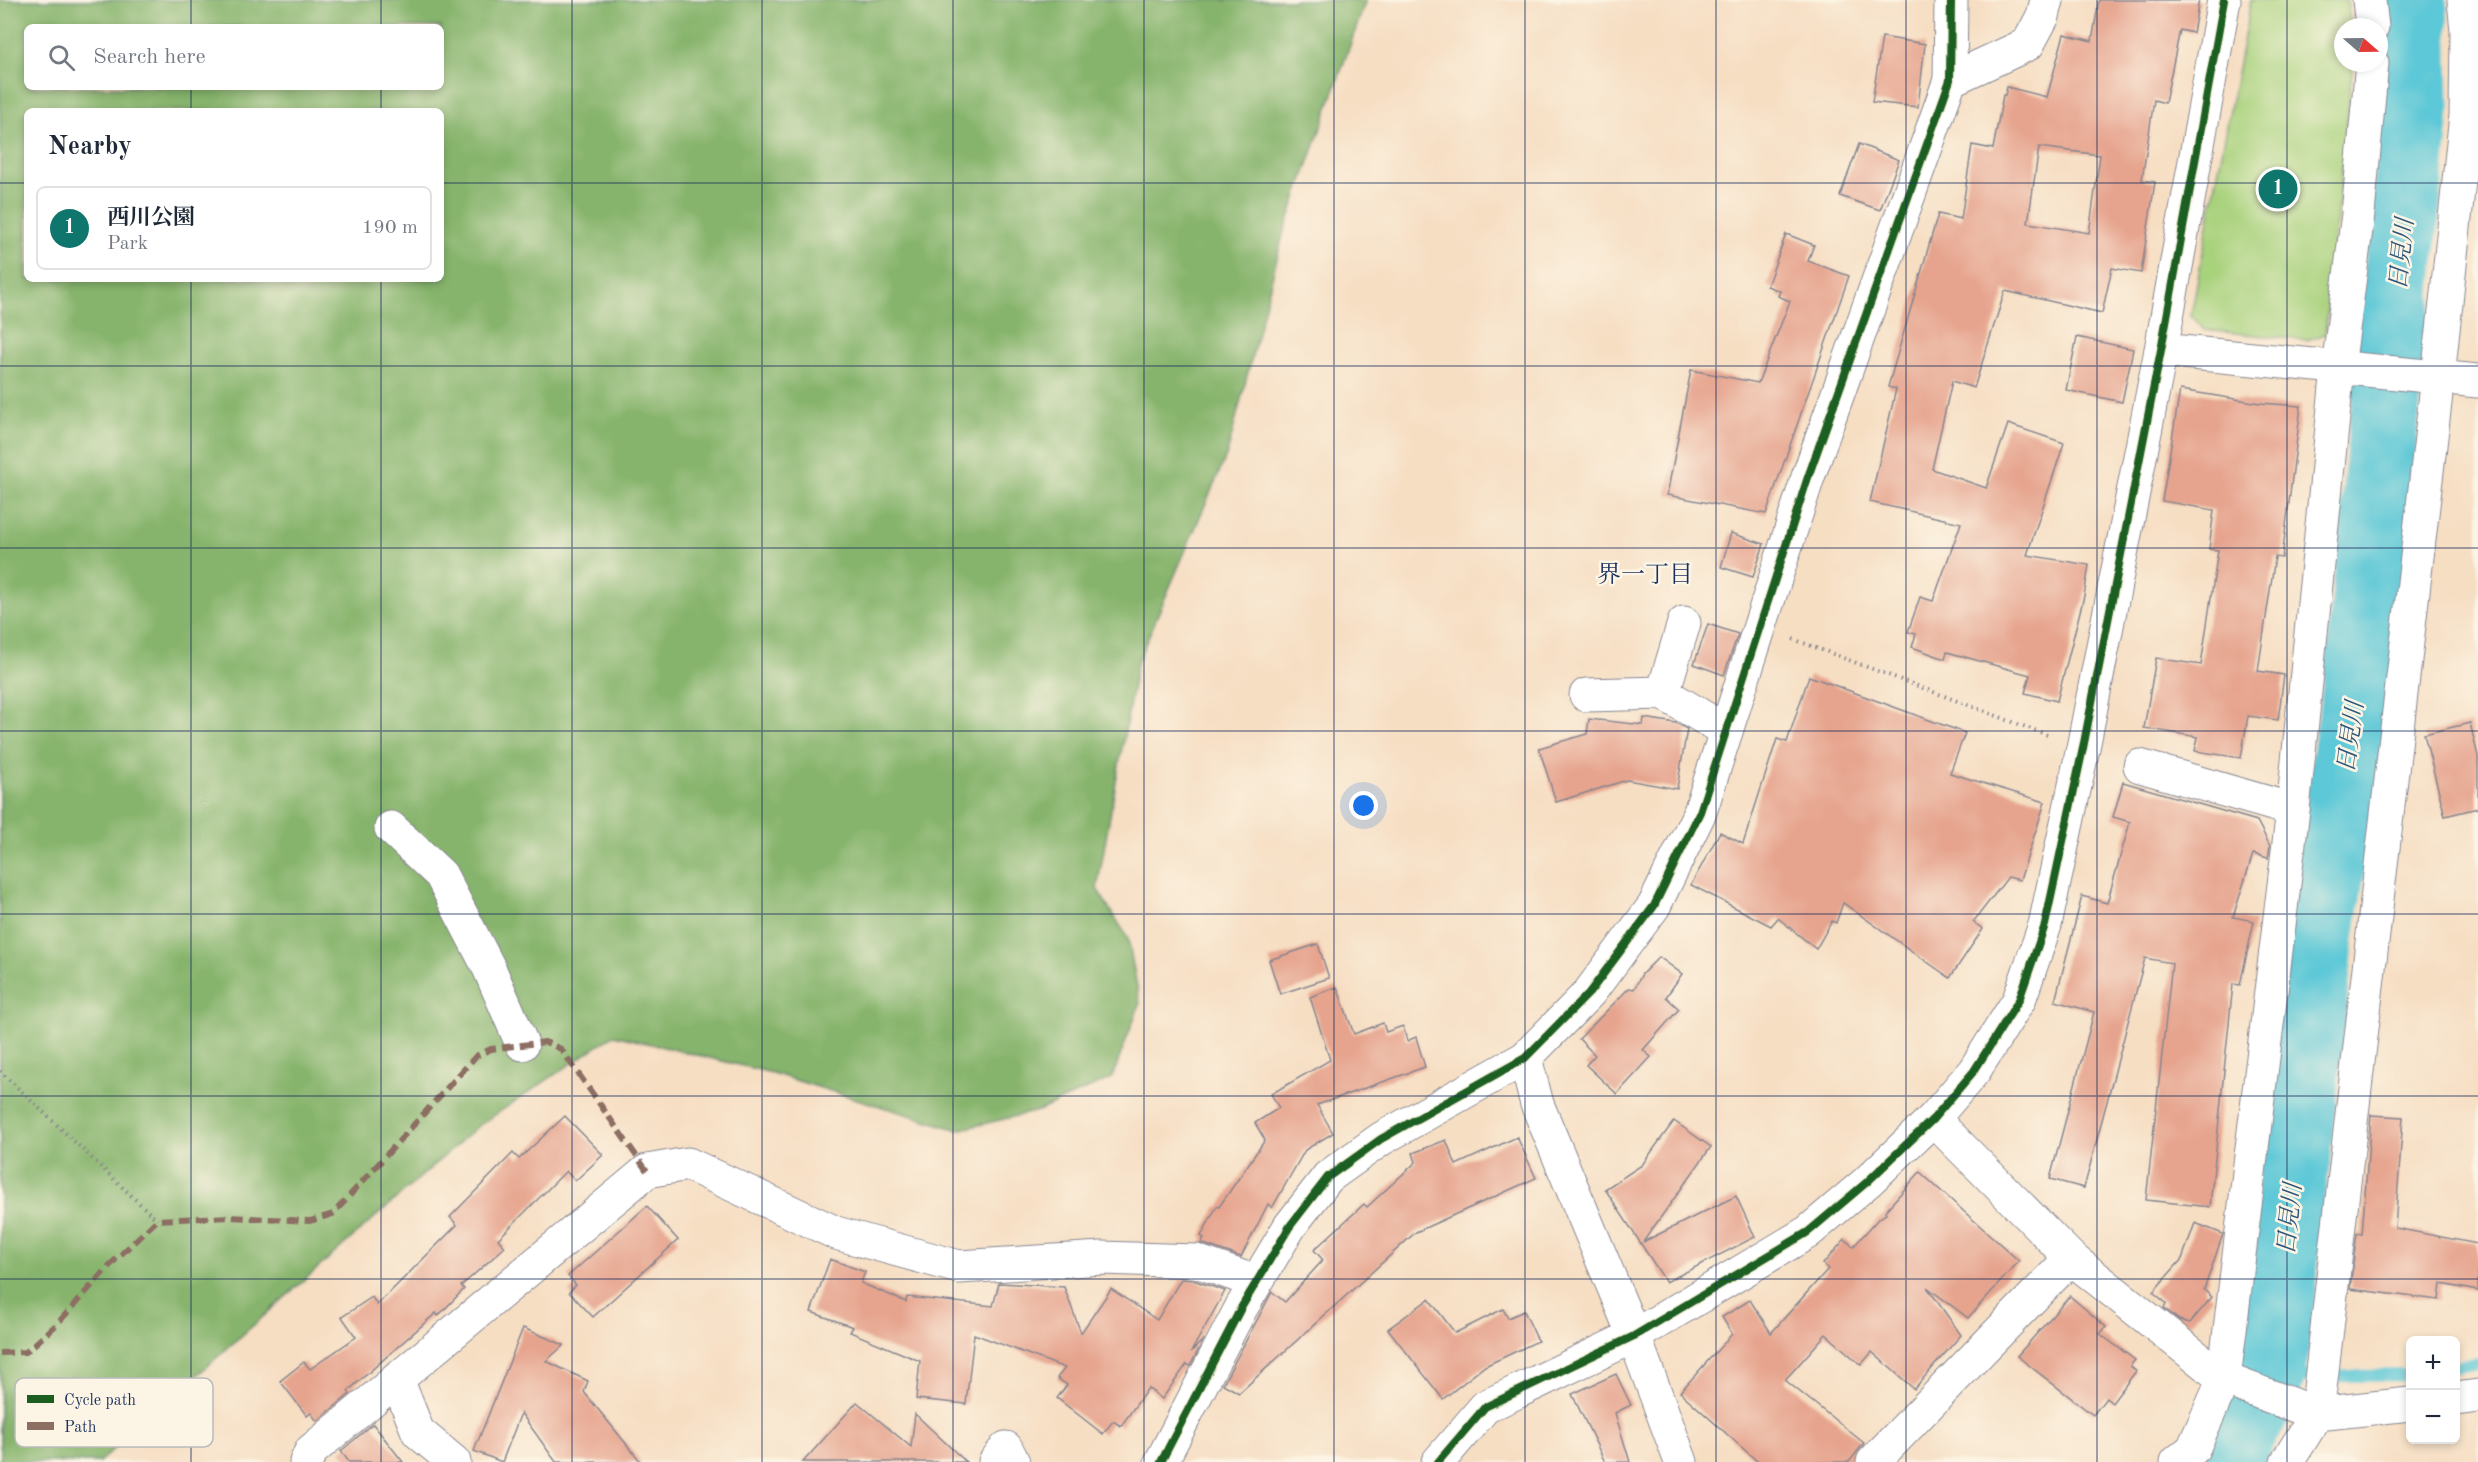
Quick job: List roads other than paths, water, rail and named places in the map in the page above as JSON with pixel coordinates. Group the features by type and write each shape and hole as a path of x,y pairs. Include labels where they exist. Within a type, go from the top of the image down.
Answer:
{"street":[{"path":"1161,1462 1240,1308 1290,1226 1328,1177 1381,1139 1525,1058 1589,993 1654,906 1700,812 1808,477 1950,80 1951,0"},
{"path":"1950,80 2028,44 2043,16 2047,0"},
{"path":"1438,1462 1485,1407 1634,1336 1808,1232 1867,1182 1934,1119 1974,1071 2019,1000 2045,925 2083,748 2162,350 2224,0"},
{"path":"2369,0 2371,18"},
{"path":"2287,1462 2318,1408 2438,377 2466,115 2467,30 2464,0"},
{"path":"2177,1462 2193,1449 2224,1379 2293,810 2338,368 2358,214 2371,72"},
{"path":"2162,350 2478,381"},
{"path":"1664,693 1684,623"},
{"path":"1586,695 1664,693 1726,731"},
{"path":"2140,766 2293,810"},
{"path":"391,828 441,875 489,968 522,1044"},
{"path":"1525,1058 1537,1104 1634,1336 1681,1462"},
{"path":"1934,1119 2071,1258 2224,1379 2318,1408 2406,1404"},
{"path":"306,1462 311,1451 647,1171 688,1164 836,1233 959,1267 1102,1258 1196,1261 1256,1282"},
{"path":"1874,1462 2071,1258"},
{"path":"397,1379 418,1432 454,1462"},
{"path":"2460,1398 2478,1396"},
{"path":"994,1462 1006,1448 1013,1462"}],"waterway":[{"name":"日見川","path":"2226,1462 2263,1396 2272,1370 2319,944 2358,682 2415,111 2413,0"},
{"path":"2460,1366 2478,1363"},
{"path":"2272,1370 2300,1377 2406,1375"}],"place":[{"name":"西川公園","path":"2278,189"}],"district":[{"name":"界一丁目","path":"1645,574"}]}
